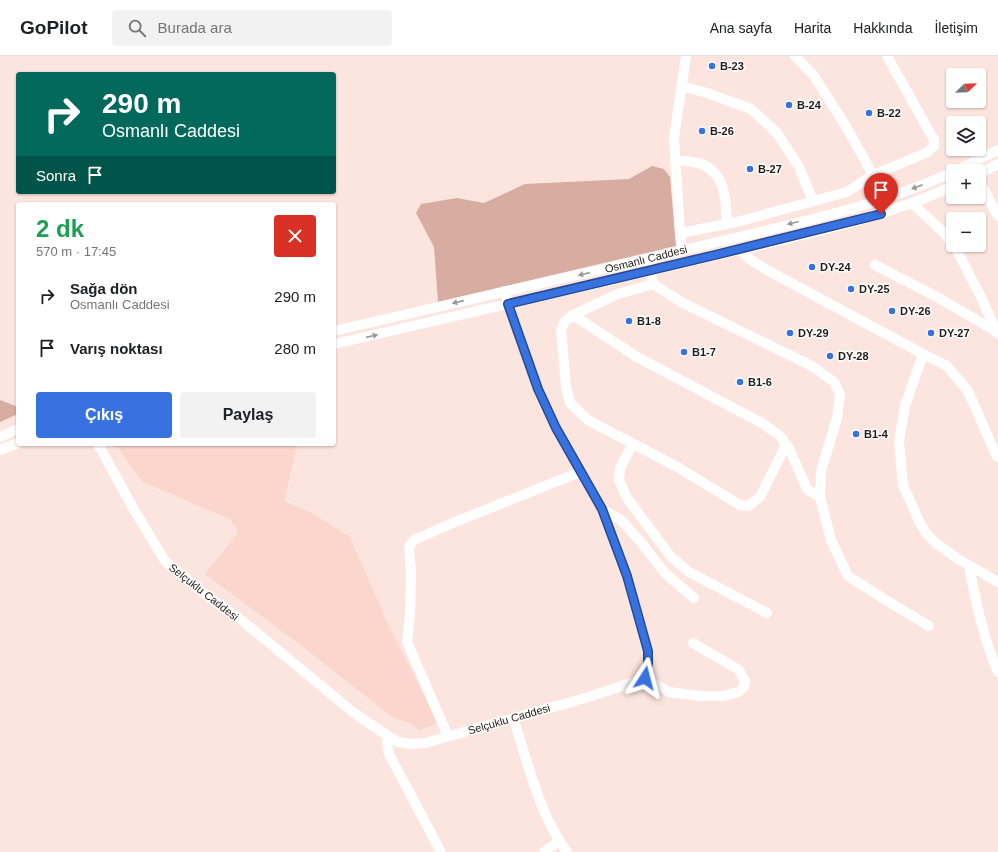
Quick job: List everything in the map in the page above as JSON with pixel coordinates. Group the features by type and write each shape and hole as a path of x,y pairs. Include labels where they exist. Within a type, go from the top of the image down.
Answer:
{"street":[{"path":"682,250 674,138 686,56"},
{"path":"795,56 814,76 845,125 873,175 884,199"},
{"path":"680,233 727,224 847,192 873,175 926,153 934,146 934,140 887,56"},
{"path":"681,86 707,93 751,109 777,133 799,167 813,201"},
{"name":"Osmanlı Caddesi","path":"977,164 998,150"},
{"path":"675,160 699,163 710,168 720,180 726,197 727,224"},
{"path":"986,170 998,164"},
{"name":"Osmanlı Caddesi","path":"336,331 843,211 884,199 923,185 946,175"},
{"name":"Osmanlı Caddesi","path":"336,344 651,271 873,216 912,203 946,189"},
{"path":"986,194 998,216"},
{"path":"912,203 946,235"},
{"path":"740,249 748,258 767,270 947,366 968,391 998,457"},
{"path":"957,252 998,333"},
{"path":"648,258 653,284"},
{"path":"875,265 937,296 998,333"},
{"path":"786,445 760,497 748,506 740,505 679,468 588,420 570,403 566,386 562,330 565,320 573,314 618,294 653,284 683,303 812,366 834,382 840,394 837,418 820,471 820,497 831,540 848,576 929,626"},
{"path":"504,291 538,389 556,428 602,509 627,576 648,651 648,663 645,678 669,692 700,696 723,696 738,692 744,687 745,681 739,670 693,643"},
{"path":"573,314 637,357 762,423 780,436 786,445 807,489 820,497"},
{"path":"923,354 905,406 899,441 903,485 926,533 937,544 969,566 998,582"},
{"path":"0,437 16,430"},
{"path":"0,450 16,444"},
{"path":"633,444 620,468 619,480 627,498 671,557 689,572 767,613"},
{"name":"Selçuklu Caddesi","path":"99,446 133,508 165,561 202,592 240,619 354,713 398,742 412,744 424,743 582,699 645,678"},
{"path":"448,736 407,642 410,615 411,573 409,547 414,540 450,524 580,472"},
{"path":"602,509 621,520 639,540 664,573 694,598"},
{"path":"969,566 978,614 992,659 998,672"},
{"path":"514,718 544,812 559,841 567,852"},
{"path":"388,736 387,744 389,754 440,852"},
{"path":"544,852 559,841"}],"shaded area":[{"path":"652,166 664,169 670,177 676,246 438,302 434,247 416,213 421,204 457,198 484,203 525,184 629,179"},
{"path":"0,400 16,406 16,415 0,422"},
{"path":"116,446 295,446 296,450 284,501 312,513 350,537 386,620 438,723 420,730 409,723 392,717 307,650 205,574 236,535 237,529 230,519 143,482"}],"place":[{"name":"B-23","path":"712,66"},
{"name":"B-24","path":"789,105"},
{"name":"B-22","path":"869,113"},
{"name":"B-26","path":"702,131"},
{"name":"B-27","path":"750,169"},
{"name":"DY-24","path":"812,267"},
{"name":"DY-25","path":"851,289"},
{"name":"DY-26","path":"892,311"},
{"name":"B1-8","path":"629,321"},
{"name":"DY-29","path":"790,333"},
{"name":"DY-27","path":"931,333"},
{"name":"B1-7","path":"684,352"},
{"name":"DY-28","path":"830,356"},
{"name":"B1-6","path":"740,382"},
{"name":"B1-4","path":"856,434"}],"route":[{"path":"645,678 648,663 648,651 627,576 602,509 556,428 538,389 508,304 846,224 881,214"}]}
